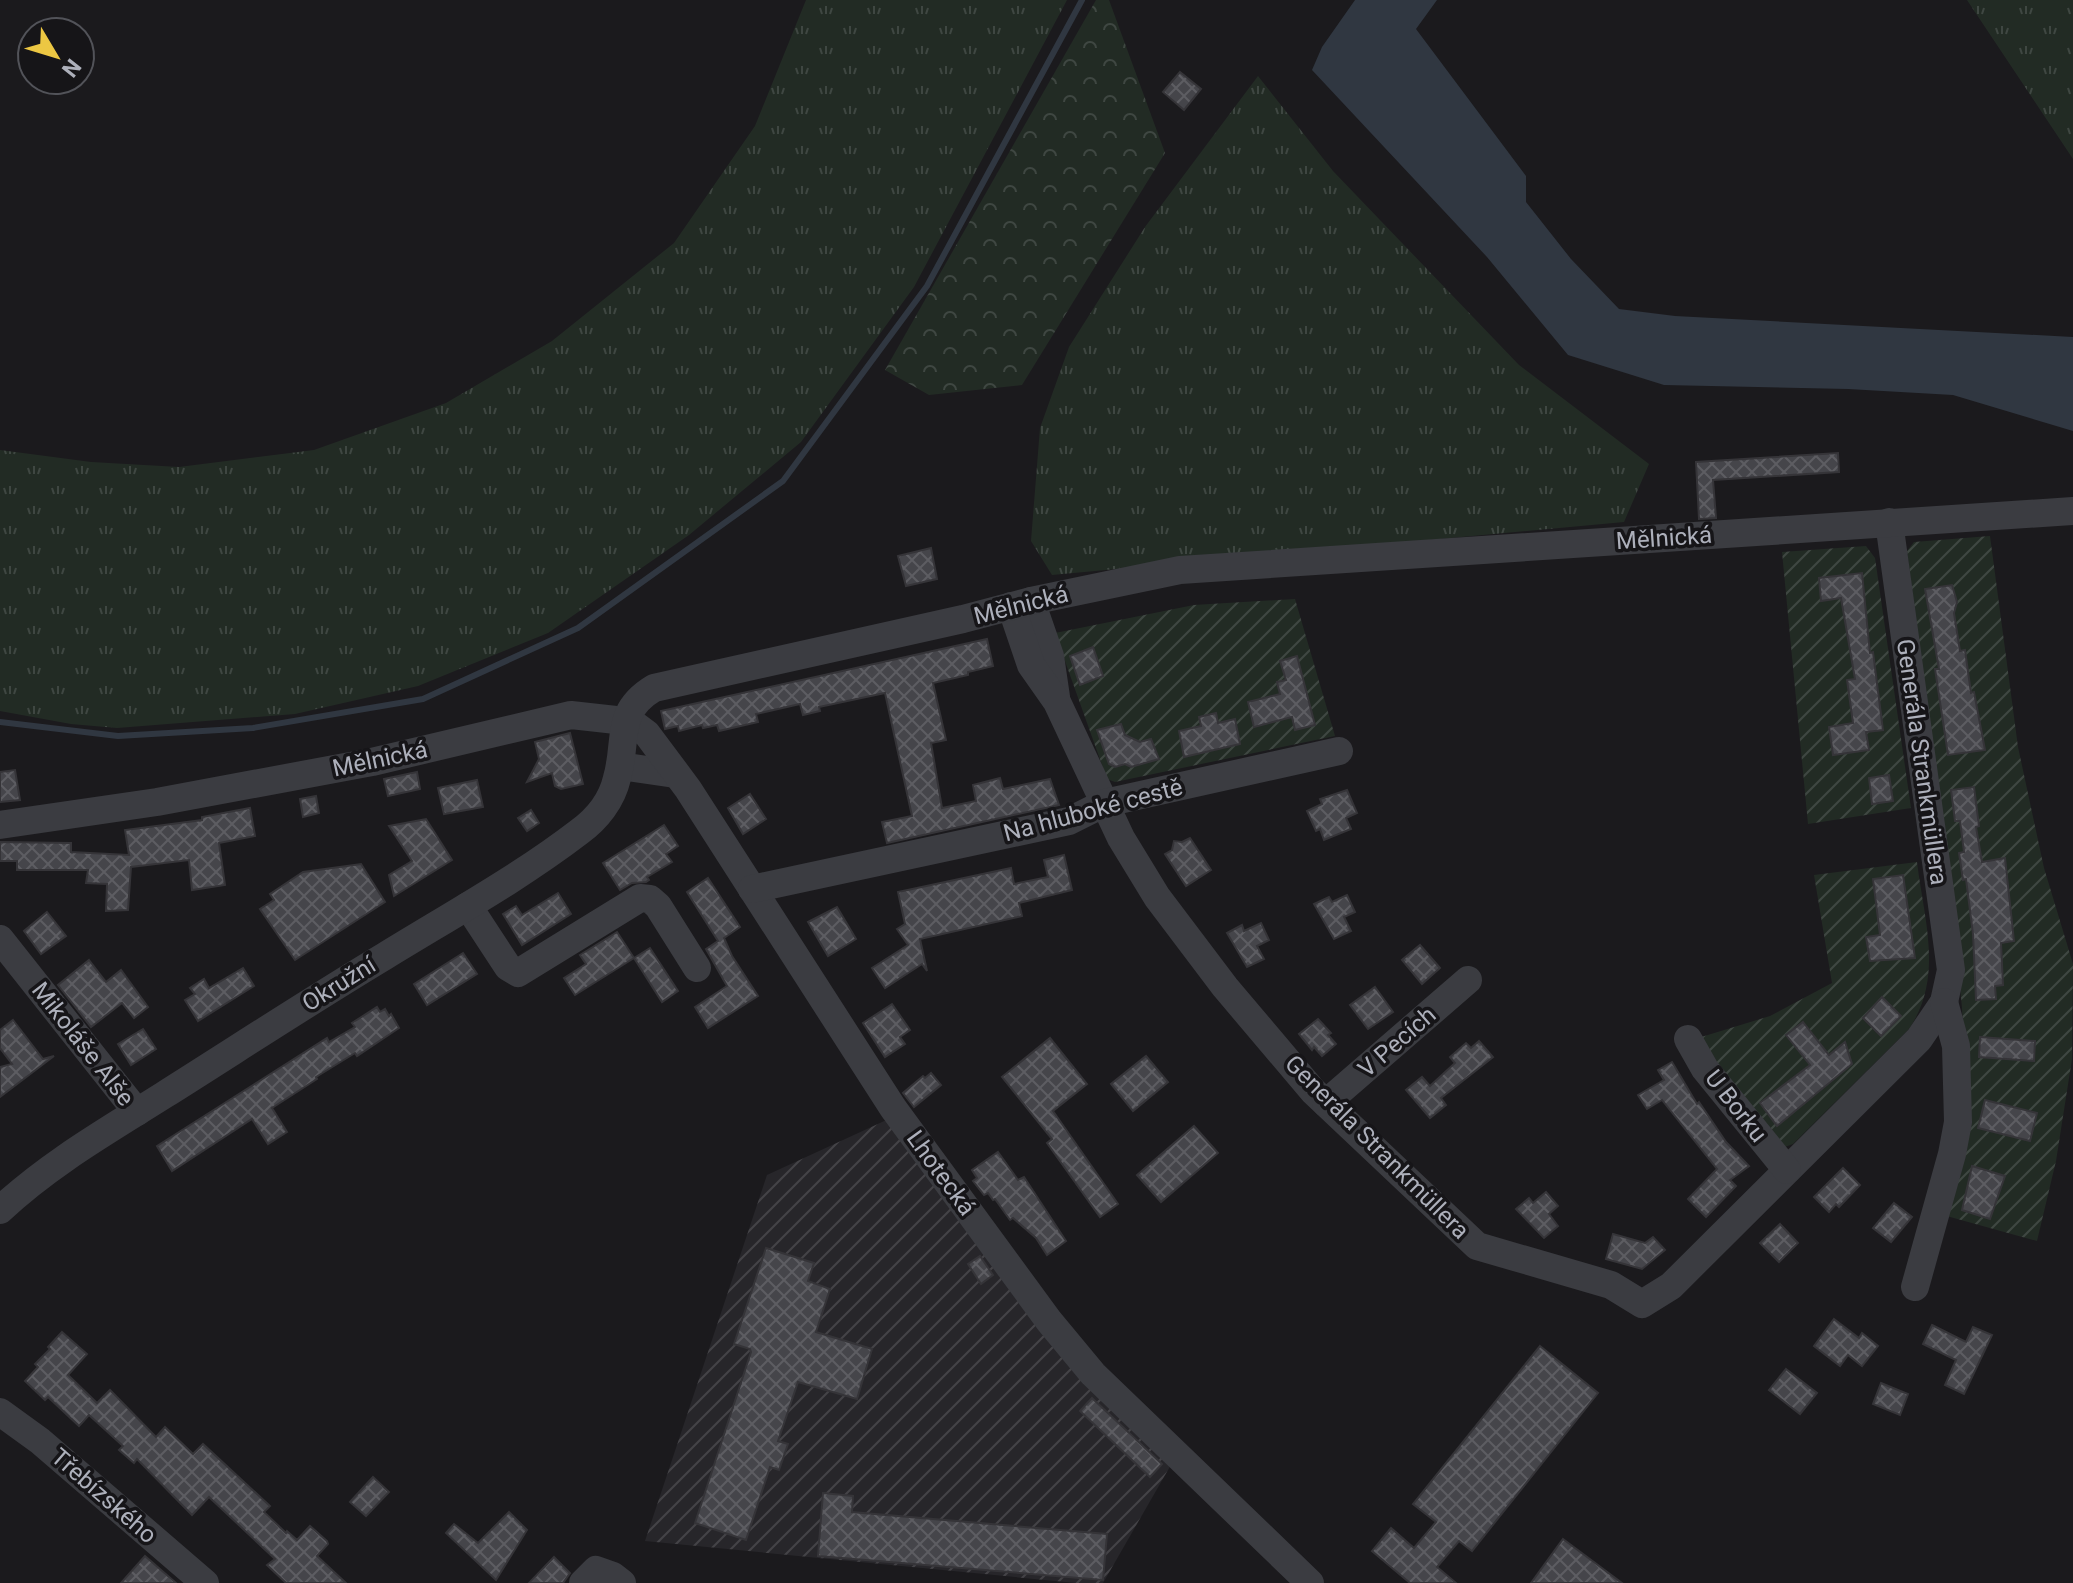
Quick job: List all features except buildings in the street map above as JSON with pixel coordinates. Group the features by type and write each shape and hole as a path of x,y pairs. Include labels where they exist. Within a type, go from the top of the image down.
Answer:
{"street":[{"name":"Mělnická","path":"0,825 157,802 357,765 571,715 625,721 636,701 654,688 963,619 1021,603 1180,570 2073,511"},
{"name":"Generála Strankmüllera","path":"1021,603 1050,656 1057,702 1121,838 1157,897 1225,987 1326,1103 1477,1246 1611,1285 1642,1304 1671,1286 1919,1039 1944,1002 1951,970 1889,522"},
{"name":"Okružní","path":"0,1210 61,1160 468,906 582,830 606,803 617,780 625,721"},
{"name":"Lhotecká","path":"625,721 647,734 688,789 893,1108 1049,1321 1093,1374 1310,1583"},
{"name":"Na hluboké cestě","path":"752,889 1069,821 1105,803 1339,751"},
{"path":"620,766 675,774"},
{"path":"468,906 508,967 518,973 640,898 650,899 658,906 697,968"},
{"name":"Mikoláše Alše","path":"0,939 137,1112"},
{"name":"V Pecích","path":"1326,1103 1468,980"},
{"name":"Generála Strankmüllera","path":"1915,1287 1958,1122 1956,1046 1944,1002"},
{"name":"U Borku","path":"1688,1039 1705,1069 1787,1170"},
{"name":"Třebízského","path":"0,1412 40,1441 205,1583"},
{"path":"583,1583 596,1570 622,1583"}],"shaded area":[{"path":"1355,0 1437,0 1416,29 1526,176 1526,202 1571,259 1619,309 1675,316 2073,337 2073,431 1953,395 1664,385 1568,355 1487,257 1312,70 1322,47"},
{"path":"893,1117 1172,1463 1103,1583 1076,1583 645,1541 767,1175"}],"green space":[{"path":"806,0 1067,0 914,287 801,442 689,535 548,633 418,686 295,714 117,728 71,724 0,711 0,450 91,462 179,467 314,450 446,403 552,341 674,243 755,126"},
{"path":"1096,0 1109,0 1165,153 1022,385 929,395 885,370"},
{"path":"1967,0 2073,0 2073,159"},
{"path":"1258,76 1333,171 1519,365 1649,464 1624,522 1052,575 1031,541 1040,428 1069,347 1145,227"},
{"path":"1990,536 2018,747 2044,868 2073,964 2072,1059 2056,1161 2037,1241 1943,1215 1966,1102 1962,1008 1952,900 1907,551 1914,542"},
{"path":"1866,546 1875,558 1911,808 1808,824 1782,552"},
{"path":"1295,599 1335,736 1115,782 1107,779 1055,633 1194,605"},
{"path":"1917,862 1929,948 1929,969 1920,1009 1909,1029 1793,1144 1782,1148 1698,1038 1770,1016 1832,983 1814,875"}],"waterway":[{"path":"0,722 118,736 253,728 423,699 578,628 783,481 927,286 1082,0"}]}
